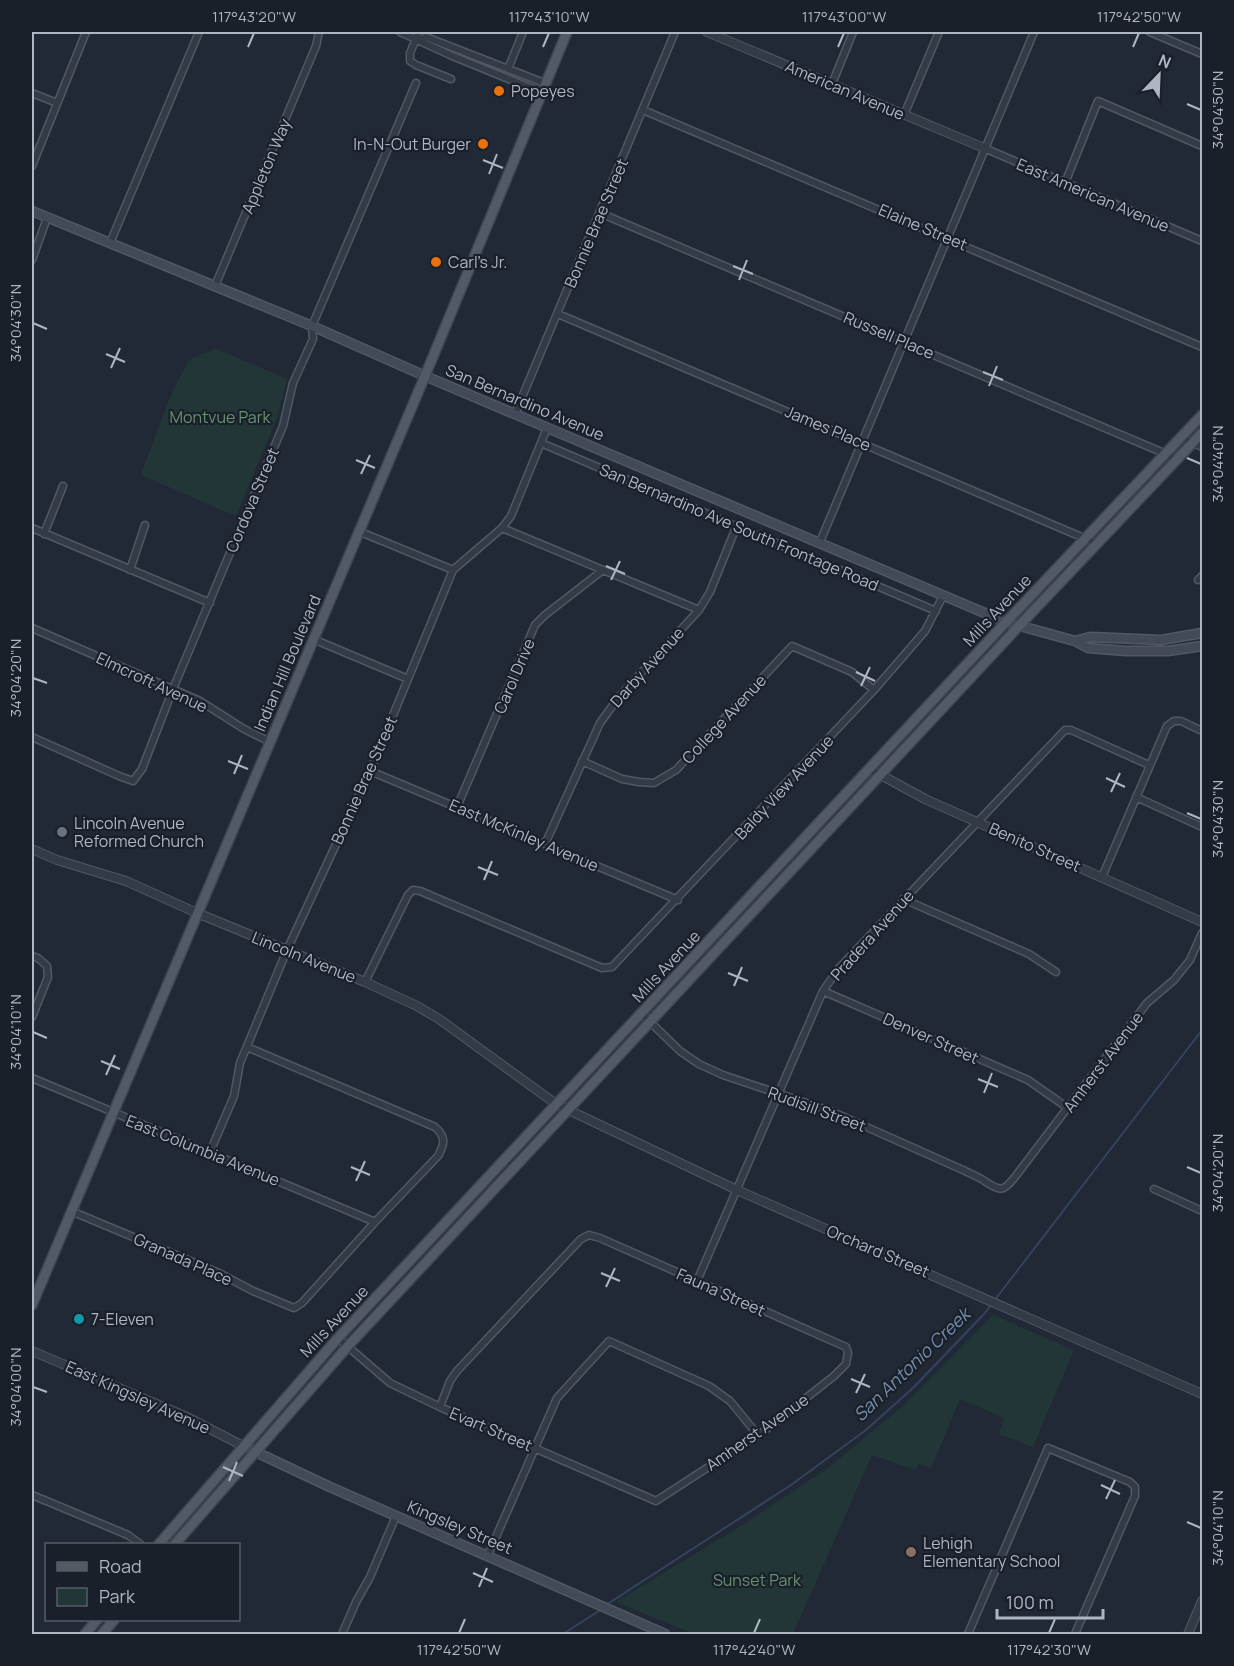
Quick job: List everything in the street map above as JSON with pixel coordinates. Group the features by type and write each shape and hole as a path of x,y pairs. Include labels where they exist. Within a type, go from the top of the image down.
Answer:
{"main road":[{"name":"Indian Hill Boulevard","path":"32,1305 425,376 567,32"},
{"name":"San Bernardino Avenue","path":"32,211 312,326 1006,622 1088,648 1168,651 1203,646"},
{"name":"Mills Avenue","path":"161,1543 338,1338 1006,622 1203,415"},
{"name":"Mills Avenue","path":"177,1543 348,1346 567,1109 1176,460 1198,445 1203,433"},
{"path":"1075,642 1090,637 1161,640 1203,633"},
{"name":"Kingsley Street","path":"243,1446 665,1635"},
{"path":"85,1635 96,1621"},
{"path":"102,1635 113,1621"}],"street":[{"path":"32,166 86,32"},
{"path":"110,243 199,32"},
{"name":"Appleton Way","path":"215,286 316,46 319,32"},
{"path":"400,32 450,55 545,89"},
{"path":"419,32 418,40 409,56 412,63 451,80"},
{"path":"508,69 523,32"},
{"name":"Bonnie Brae Street","path":"515,414 675,32"},
{"name":"American Avenue","path":"707,32 984,148"},
{"path":"832,84 853,32"},
{"path":"904,115 939,32"},
{"path":"820,542 1034,32"},
{"path":"1150,32 1203,54"},
{"path":"418,40 426,37 508,69 545,89"},
{"name":"Cordova Street","path":"32,737 133,781 142,769 283,426 293,383 312,339 312,326 416,83"},
{"path":"32,93 57,103"},
{"path":"1065,183 1098,101 1203,146"},
{"name":"Elaine Street","path":"643,110 1203,347"},
{"name":"East American Avenue","path":"984,148 1203,241"},
{"name":"Russell Place","path":"600,213 1176,460"},
{"path":"32,260 47,218"},
{"name":"James Place","path":"558,314 1098,544"},
{"name":"Bonnie Brae Street","path":"210,1152 234,1096 240,1063 287,950 370,771 453,570 502,528 511,516 547,428"},
{"path":"1182,438 1198,445"},
{"name":"San Bernardino Ave South Frontage Road","path":"541,443 936,611"},
{"path":"44,534 63,486"},
{"path":"130,570 145,525"},
{"name":"Darby Avenue","path":"545,844 600,723 618,698 699,610 710,592 737,525"},
{"path":"32,528 210,603"},
{"path":"502,528 699,610"},
{"path":"358,531 453,570"},
{"name":"Carol Drive","path":"458,807 536,625 545,615 603,570"},
{"name":"Baldy View Avenue","path":"365,982 408,895 413,890 602,968 612,968 874,690 925,631 943,596"},
{"name":"Elmcroft Avenue","path":"32,628 200,701 244,729 270,742"},
{"path":"313,639 408,679"},
{"name":"College Avenue","path":"582,762 622,778 654,783 676,770 792,646 852,672 874,690"},
{"path":"1102,877 1167,726 1174,721 1181,721 1203,731"},
{"name":"Pradera Avenue","path":"697,1281 823,991 839,968 1065,730 1071,730 1149,765"},
{"name":"Benito Street","path":"870,769 925,799 1203,921"},
{"name":"East McKinley Avenue","path":"370,771 678,900"},
{"path":"1136,797 1203,827"},
{"name":"Lincoln Avenue","path":"32,849 57,860 126,881 417,1006 439,1019 556,1104"},
{"path":"903,899 1029,954 1056,972"},
{"name":"Amherst Avenue","path":"1001,1190 1007,1187 1147,1003 1174,980 1185,966 1203,933"},
{"path":"32,956 39,958 47,966 48,977 32,1017"},
{"name":"Denver Street","path":"823,991 1028,1080 1068,1108"},
{"name":"Rudisill Street","path":"642,1014 680,1051 699,1064 723,1075 833,1112 963,1170 994,1189 1001,1190"},
{"path":"247,1047 435,1127 443,1135 444,1144 438,1156 375,1222"},
{"name":"East Columbia Avenue","path":"32,1078 375,1222"},
{"name":"Orchard Street","path":"556,1104 737,1190 1203,1394"},
{"path":"1154,1189 1203,1211"},
{"name":"Granada Place","path":"71,1211 219,1272 253,1292 294,1308 302,1304 375,1222"},
{"name":"Fauna Street","path":"440,1407 450,1381 457,1371 581,1239 589,1235 846,1347 848,1353"},
{"name":"Evart Street","path":"338,1338 390,1383 656,1501"},
{"path":"488,1555 556,1398 609,1341 709,1386 730,1401 757,1434"},
{"name":"East Kingsley Avenue","path":"32,1351 185,1416 243,1446"},
{"name":"Amherst Avenue","path":"656,1501 764,1431 834,1376 846,1364 848,1353"},
{"path":"968,1635 1048,1448 1130,1482 1135,1487 1135,1496 1075,1635"},
{"path":"32,1495 128,1535 138,1543"},
{"path":"342,1635 396,1516"},
{"path":"1188,1635 1203,1601"}],"green space":[{"name":"Montvue Park","path":"214,348 287,379 277,418 236,516 141,475 167,404 187,364 193,358"},
{"name":"Sunset Park","path":"993,1315 1074,1350 1033,1447 999,1434 1004,1418 960,1399 931,1468 919,1464 915,1470 872,1455 793,1634 694,1634 616,1602 744,1524 828,1468 903,1406"}],"waterway":[{"name":"San Antonio Creek","path":"606,1605 791,1485 866,1430 914,1387 984,1314 1202,1030"},
{"name":"San Antonio Creek","path":"563,1634 602,1609"}],"place":[{"name":"Popeyes","path":"499,91"},
{"name":"In-N-Out Burger","path":"483,144"},
{"name":"Carl's Jr.","path":"436,262"},
{"name":"Lincoln Avenue Reformed Church","path":"62,832"},
{"name":"7-Eleven","path":"79,1319"},
{"name":"Lehigh Elementary School","path":"911,1552"}]}
